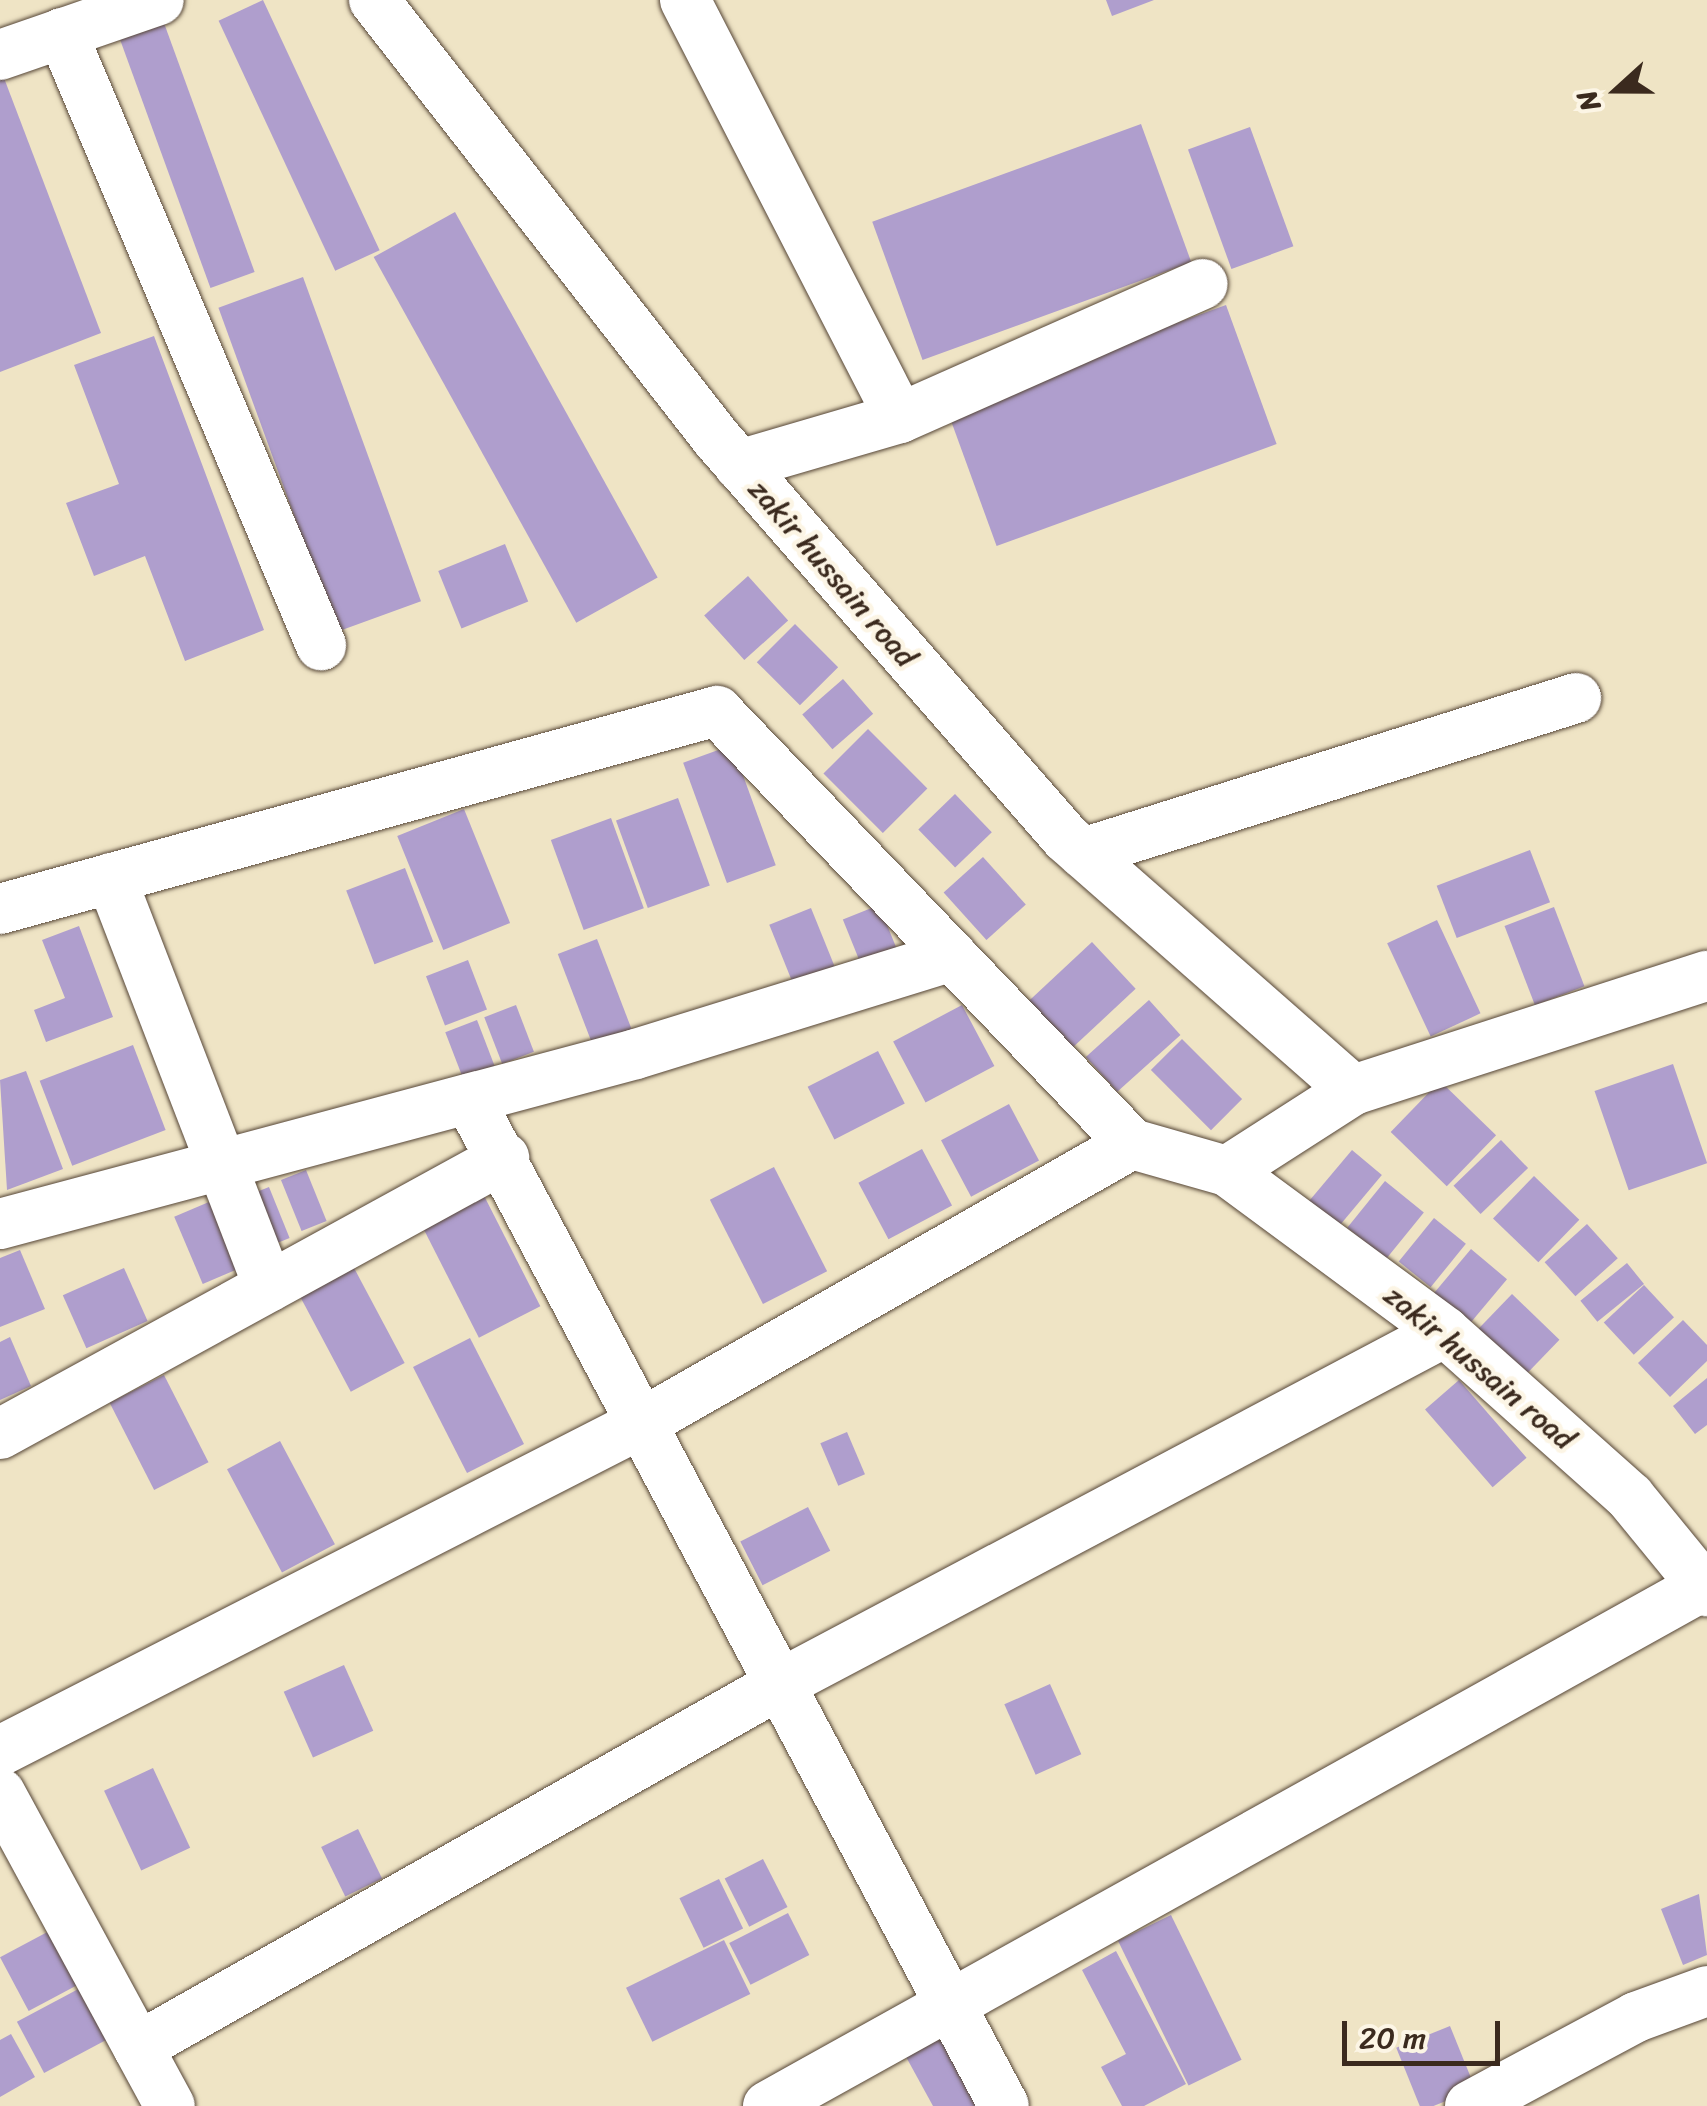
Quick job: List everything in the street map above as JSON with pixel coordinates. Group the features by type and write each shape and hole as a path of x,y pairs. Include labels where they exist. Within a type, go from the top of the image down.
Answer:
{"street":[{"path":"0,55 159,0"},
{"name":"zakir hussain road","path":"374,0 739,465 1082,852 1353,1090"},
{"path":"685,0 900,418"},
{"path":"62,34 321,645"},
{"path":"739,465 900,418 1203,284"},
{"path":"1082,852 1576,698"},
{"path":"0,909 717,711 1132,1144 642,1423 0,1750"},
{"path":"110,878 269,1287"},
{"path":"0,1224 469,1099 952,956"},
{"path":"1227,1170 1353,1090 1707,976"},
{"path":"469,1099 504,1158 1004,2106"},
{"name":"zakir hussain road","path":"1132,1144 1227,1170 1445,1332 1630,1497 1705,1588"},
{"path":"0,1434 504,1158"},
{"path":"138,2047 780,1684 1445,1332"},
{"path":"768,2106 1705,1588"},
{"path":"0,1793 170,2106"},
{"path":"1470,2106 1636,2017 1707,1991"}],"building":[{"path":"263,0 380,250 335,271 219,21"},
{"path":"1106,0 1154,0 1112,16"},
{"path":"164,23 255,272 210,288 120,39"},
{"path":"4,78 101,333 0,372 0,80"},
{"path":"1141,124 1191,262 923,360 872,222"},
{"path":"1250,127 1293,246 1231,269 1188,150"},
{"path":"455,212 658,578 576,623 374,257"},
{"path":"303,277 421,601 336,632 218,308"},
{"path":"1226,305 1277,444 997,546 946,407"},
{"path":"154,336 264,630 185,661 145,556 94,576 66,503 119,484 74,365"},
{"path":"505,544 528,601 461,628 438,571"},
{"path":"748,576 788,621 744,660 704,615"},
{"path":"795,624 838,667 800,705 757,662"},
{"path":"843,679 873,714 832,749 802,714"},
{"path":"868,729 927,788 883,833 823,774"},
{"path":"732,745 776,865 727,883 683,763"},
{"path":"955,794 992,832 955,868 918,829"},
{"path":"678,798 710,885 648,908 616,821"},
{"path":"464,809 510,923 443,950 397,836"},
{"path":"611,818 644,908 584,930 551,840"},
{"path":"1530,850 1550,902 1457,938 1437,886"},
{"path":"983,857 1026,905 986,940 944,892"},
{"path":"405,868 433,942 374,964 346,891"},
{"path":"879,905 900,956 863,971 843,920"},
{"path":"1554,907 1584,986 1535,1005 1505,926"},
{"path":"811,908 838,974 796,991 769,925"},
{"path":"1437,920 1481,1013 1431,1037 1387,943"},
{"path":"79,926 113,1017 46,1042 34,1010 65,998 42,940"},
{"path":"597,939 632,1031 593,1046 558,954"},
{"path":"1092,942 1136,989 1071,1050 1027,1003"},
{"path":"468,960 487,1009 445,1026 426,976"},
{"path":"1149,1000 1180,1035 1117,1092 1086,1057"},
{"path":"516,1005 534,1052 502,1064 484,1017"},
{"path":"962,1005 994,1066 926,1103 893,1042"},
{"path":"477,1020 495,1067 463,1079 445,1032"},
{"path":"1182,1039 1242,1099 1211,1130 1151,1070"},
{"path":"133,1045 166,1130 72,1166 40,1081"},
{"path":"878,1051 905,1104 834,1139 808,1087"},
{"path":"1673,1064 1707,1163 1629,1190 1595,1091"},
{"path":"26,1071 63,1169 7,1190 0,1080"},
{"path":"1440,1081 1496,1135 1447,1186 1391,1132"},
{"path":"1009,1104 1039,1161 971,1197 941,1140"},
{"path":"1501,1140 1528,1168 1481,1214 1454,1186"},
{"path":"922,1149 952,1206 888,1239 858,1183"},
{"path":"1352,1150 1382,1175 1337,1229 1307,1204"},
{"path":"774,1167 827,1271 763,1304 710,1200"},
{"path":"306,1170 327,1221 302,1231 281,1180"},
{"path":"1534,1176 1579,1220 1538,1262 1493,1218"},
{"path":"475,1178 540,1306 479,1338 414,1209"},
{"path":"1385,1181 1424,1212 1386,1259 1347,1228"},
{"path":"269,1187 290,1238 261,1250 240,1199"},
{"path":"223,1196 252,1263 203,1284 174,1217"},
{"path":"1434,1218 1466,1244 1431,1287 1399,1262"},
{"path":"1587,1224 1618,1258 1575,1296 1545,1262"},
{"path":"1471,1249 1507,1279 1468,1325 1432,1295"},
{"path":"20,1250 45,1309 0,1327 0,1258"},
{"path":"1627,1263 1644,1284 1597,1322 1580,1301"},
{"path":"353,1266 405,1363 351,1392 299,1295"},
{"path":"124,1268 148,1321 86,1348 63,1295"},
{"path":"1644,1285 1674,1317 1634,1355 1604,1323"},
{"path":"1512,1294 1559,1340 1524,1377 1477,1331"},
{"path":"1683,1320 1707,1345 1707,1361 1670,1397 1638,1363"},
{"path":"10,1337 31,1386 0,1400 0,1342"},
{"path":"470,1338 524,1444 467,1473 413,1367"},
{"path":"164,1375 208,1462 154,1490 110,1403"},
{"path":"1707,1378 1707,1425 1695,1434 1673,1406"},
{"path":"1459,1380 1527,1458 1493,1487 1425,1410"},
{"path":"847,1432 865,1474 838,1486 820,1443"},
{"path":"280,1441 335,1544 282,1572 227,1469"},
{"path":"808,1507 830,1551 763,1585 740,1542"},
{"path":"344,1665 373,1731 313,1758 284,1692"},
{"path":"1050,1684 1081,1754 1036,1775 1004,1704"},
{"path":"153,1768 190,1848 141,1871 104,1791"},
{"path":"358,1829 382,1878 345,1896 321,1847"},
{"path":"763,1859 788,1907 749,1927 725,1879"},
{"path":"719,1879 743,1928 704,1948 679,1898"},
{"path":"1699,1894 1707,1955 1683,1965 1661,1909"},
{"path":"788,1913 809,1955 751,1985 729,1943"},
{"path":"1171,1915 1242,2060 1189,2086 1118,1941"},
{"path":"53,1929 82,1983 29,2011 0,1957"},
{"path":"724,1940 750,1994 652,2042 626,1988"},
{"path":"1116,1951 1186,2084 1144,2106 1122,2106 1101,2067 1126,2054 1082,1970"},
{"path":"84,1986 111,2037 44,2073 17,2022"},
{"path":"1450,2026 1475,2089 1434,2106 1420,2106 1396,2048"},
{"path":"946,2033 985,2106 933,2106 905,2055"},
{"path":"11,2034 35,2077 0,2097 0,2040"}]}
